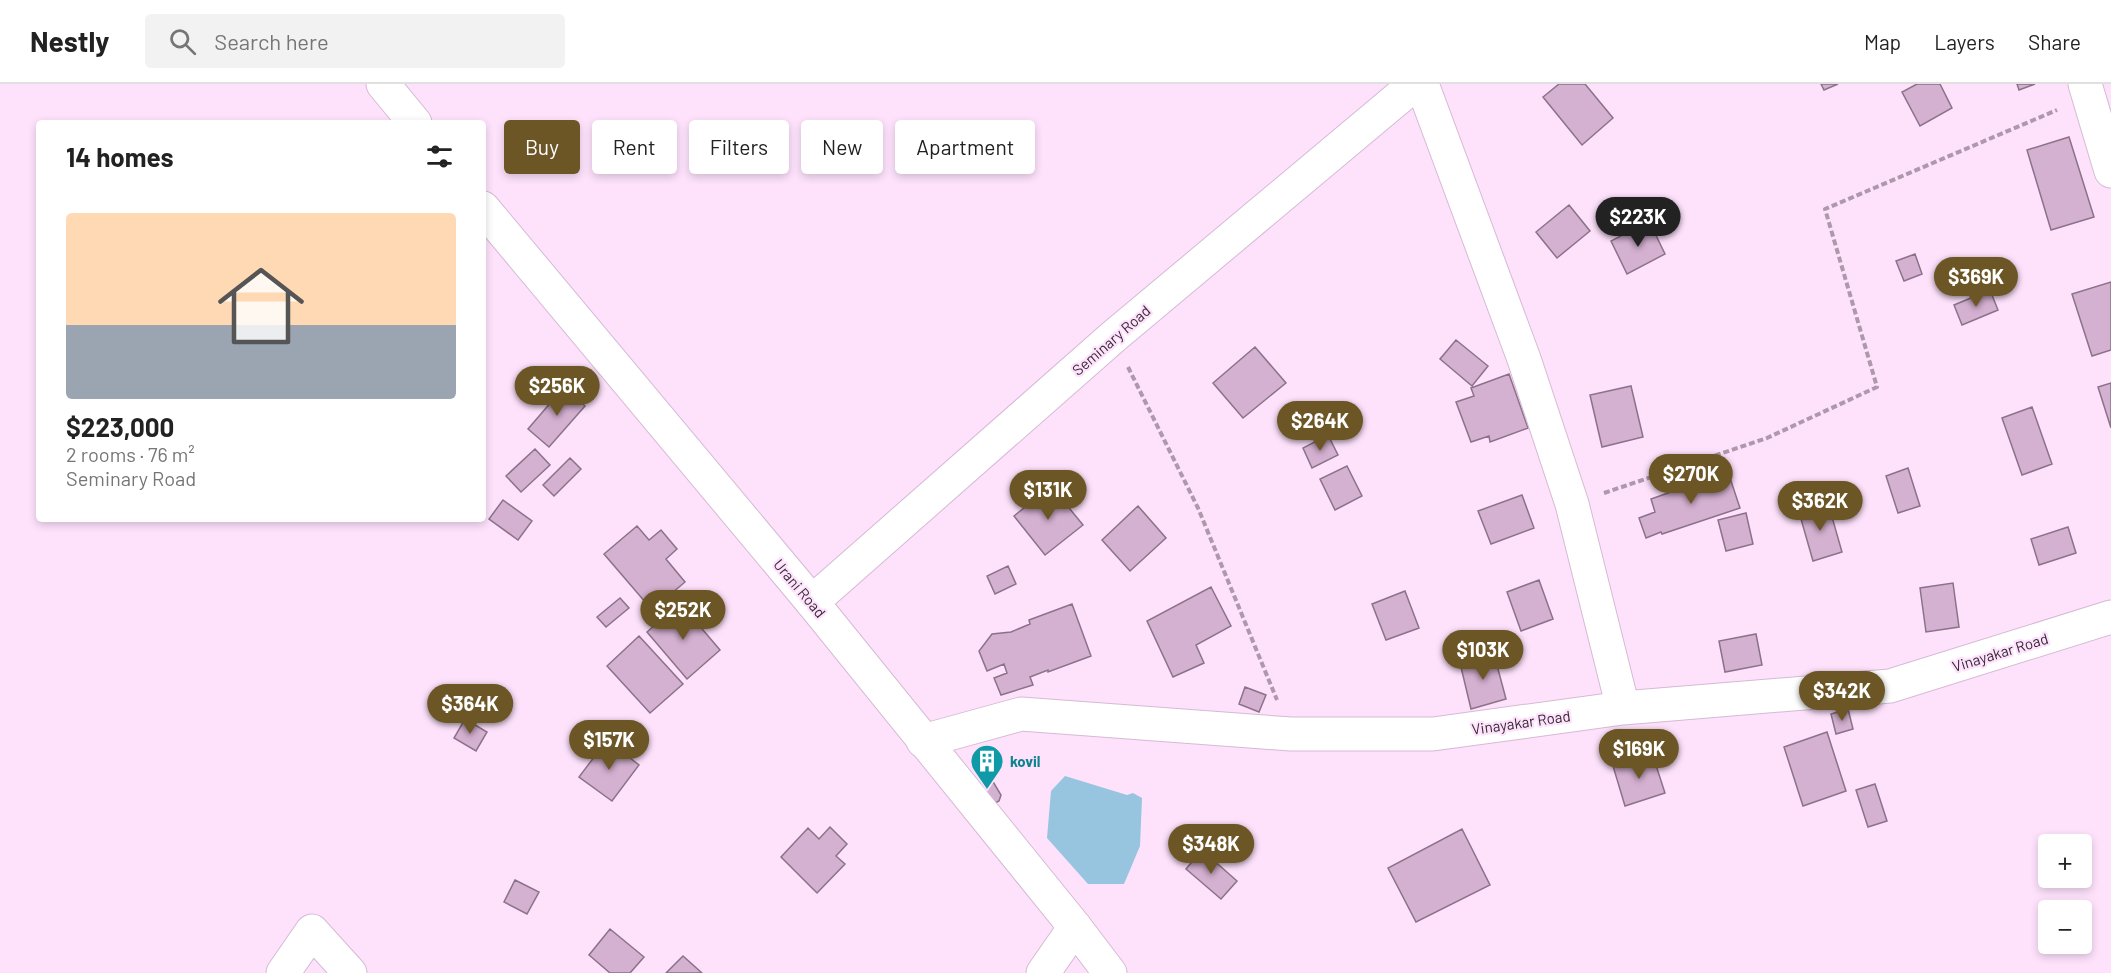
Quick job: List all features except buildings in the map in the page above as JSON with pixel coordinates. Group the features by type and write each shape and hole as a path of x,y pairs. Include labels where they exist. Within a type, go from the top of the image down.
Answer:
{"street":[{"path":"383,84 413,120"},
{"name":"Seminary Road","path":"812,602 1113,337 1415,84"},
{"path":"1422,84 1524,359 1572,504 1623,708"},
{"path":"2087,90 2111,171"},
{"name":"Urani Road","path":"486,212 812,602 1110,973"},
{"name":"Vinayakar Road","path":"923,741 1021,714 1291,734 1433,734 1623,708 1890,686 2111,617"},
{"path":"1042,973 1075,927"},
{"path":"283,973 312,931 350,973"}],"path":[{"path":"1572,504 1767,438 1877,387 1825,209 2087,90"},
{"path":"1113,337 1198,508 1291,734"}],"water":[{"path":"1065,776 1127,795 1133,793 1142,798 1140,846 1124,884 1088,884 1047,838 1051,791"}],"place":[{"name":"kovil","path":"987,790"}]}
